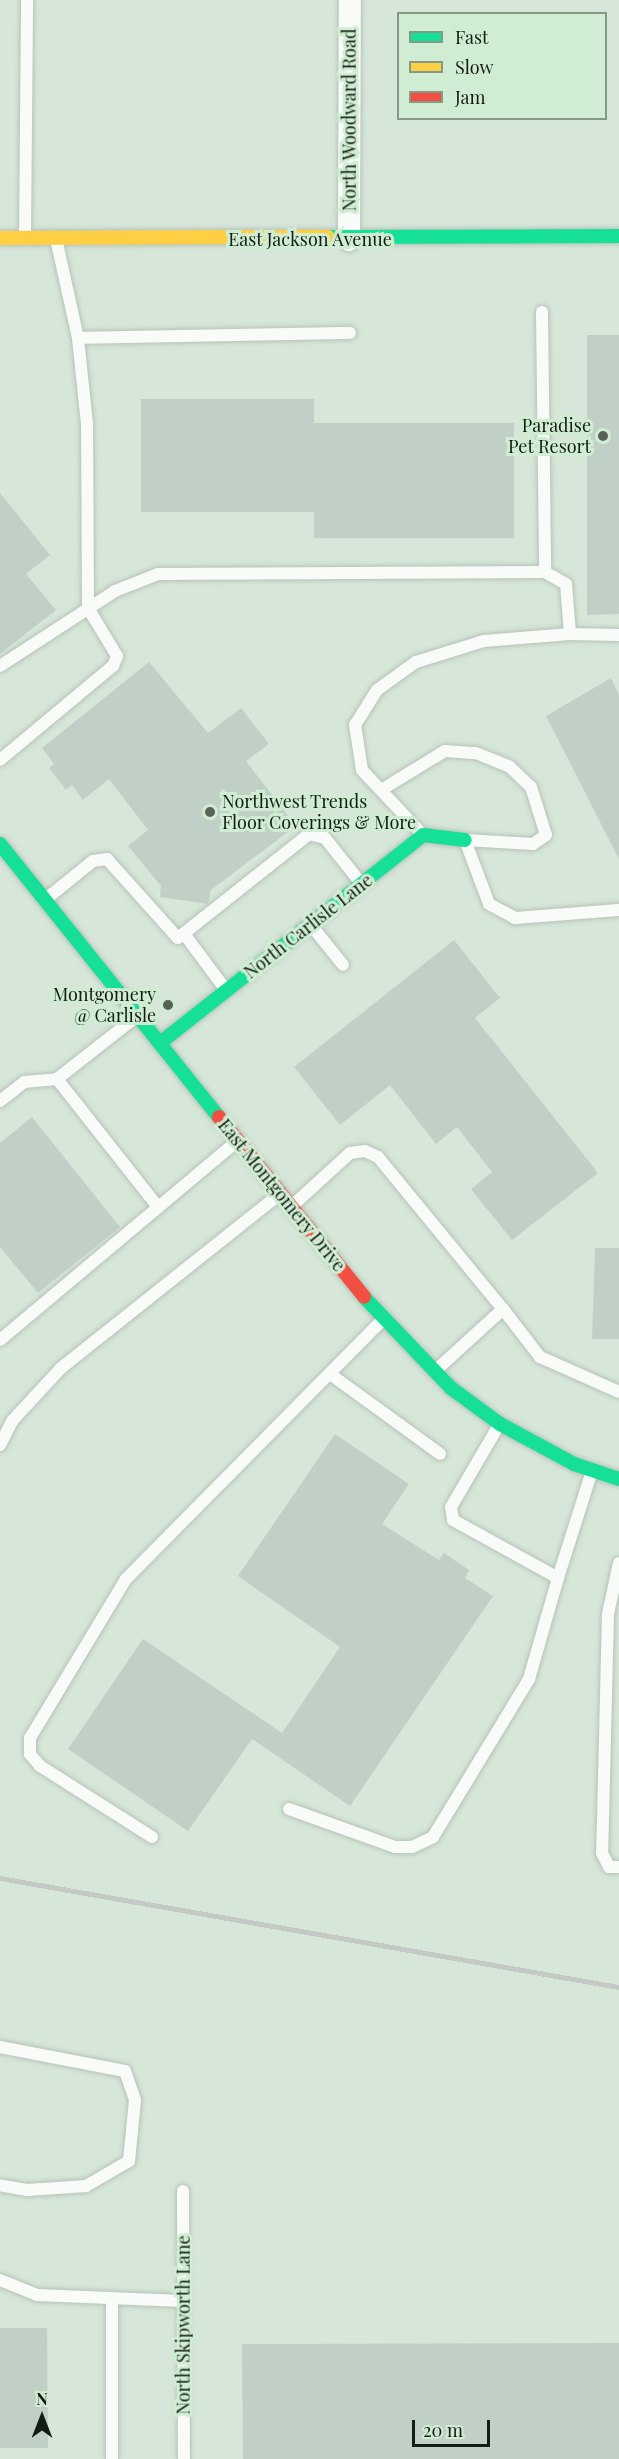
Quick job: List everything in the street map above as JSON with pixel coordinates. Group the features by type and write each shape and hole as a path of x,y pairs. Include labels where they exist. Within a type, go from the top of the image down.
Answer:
{"street":[{"name":"North Woodward Road","path":"349,240 350,0"},
{"name":"East Jackson Avenue","path":"0,238 349,240 619,236"},
{"path":"423,835 465,840"},
{"name":"North Carlisle Lane","path":"160,1043 423,835"},
{"name":"East Montgomery Drive","path":"0,844 382,1320 434,1372 500,1424 592,1470 619,1479"}],"lane":[{"path":"25,238 27,0"},
{"path":"0,760 113,666 115,648 88,608 87,424 78,338 56,238"},
{"path":"542,312 545,572"},
{"path":"78,338 350,333"},
{"path":"0,666 135,580 158,574 545,572 566,584 570,634"},
{"path":"423,835 362,770 355,725 377,690 416,662 484,641 570,634 619,635"},
{"path":"381,790 445,751 476,753 509,766 531,786 546,835 533,844 465,840 489,904 515,918 619,910"},
{"path":"45,900 93,861 107,859 171,936 185,935 309,834 325,838 362,884"},
{"path":"310,924 343,965"},
{"path":"185,935 227,991"},
{"path":"0,1101 24,1082 57,1079 138,1015"},
{"path":"57,1079 158,1207"},
{"path":"0,1340 238,1140"},
{"path":"292,1207 350,1153 365,1151 378,1156 540,1357 619,1392"},
{"path":"0,1445 13,1420 61,1368 280,1193"},
{"path":"434,1372 503,1309"},
{"path":"152,1837 40,1766 30,1754 30,1738 126,1578 382,1320"},
{"path":"330,1374 440,1454"},
{"path":"500,1424 451,1507 453,1520 558,1578"},
{"path":"289,1809 395,1847 412,1847 433,1837 529,1679 592,1470"},
{"path":"618,1571 608,1614 602,1853 609,1867 619,1867"},
{"path":"0,2047 125,2071 135,2100 129,2161 86,2186 27,2190 0,2186"},
{"name":"North Skipworth Lane","path":"183,2191 184,2459"},
{"path":"0,2280 37,2295 183,2301"},
{"path":"112,2299 112,2459"}],"building":[{"name":"Paradise Pet Resort","path":"587,335 619,335 619,614 587,615"},
{"path":"141,399 314,399 314,423 514,423 514,538 314,538 314,512 141,512"},
{"path":"0,493 50,555 26,574 56,610 0,654"},
{"name":"Northwest Trends Floor Coverings & More","path":"149,662 208,733 241,708 269,744 246,761 296,826 211,890 208,904 160,897 161,886 128,846 148,830 109,779 83,800 72,785 66,790 49,768 54,764 42,748"},
{"path":"611,678 619,695 619,859 546,716"},
{"path":"454,940 500,998 475,1018 598,1173 512,1240 471,1189 492,1172 457,1127 436,1144 390,1085 340,1125 294,1067"},
{"path":"32,1117 120,1227 38,1293 0,1247 0,1143"},
{"path":"595,1248 619,1248 619,1339 592,1339"},
{"path":"335,1434 409,1484 382,1524 439,1560 444,1553 469,1570 465,1578 493,1596 350,1806 252,1739 188,1831 68,1749 143,1639 282,1733 340,1647 238,1576"},
{"path":"0,2328 47,2328 48,2448 0,2448"},
{"path":"619,2343 619,2459 243,2459 242,2344"}],"railway":[{"path":"0,1878 619,1987"}],"traffic: fast":[{"path":"328,237 619,236"},
{"path":"160,1043 423,835 465,840"},
{"path":"0,844 219,1117"},
{"path":"364,1297 451,1388 500,1424 574,1464 619,1479"}],"traffic: slow":[{"path":"0,238 328,237"}],"traffic: jam":[{"path":"219,1117 364,1297"}],"place":[{"name":"Paradise Pet Resort","path":"603,436"},
{"name":"Northwest Trends Floor Coverings & More","path":"210,812"},
{"name":"Montgomery @ Carlisle","path":"168,1005"}]}
